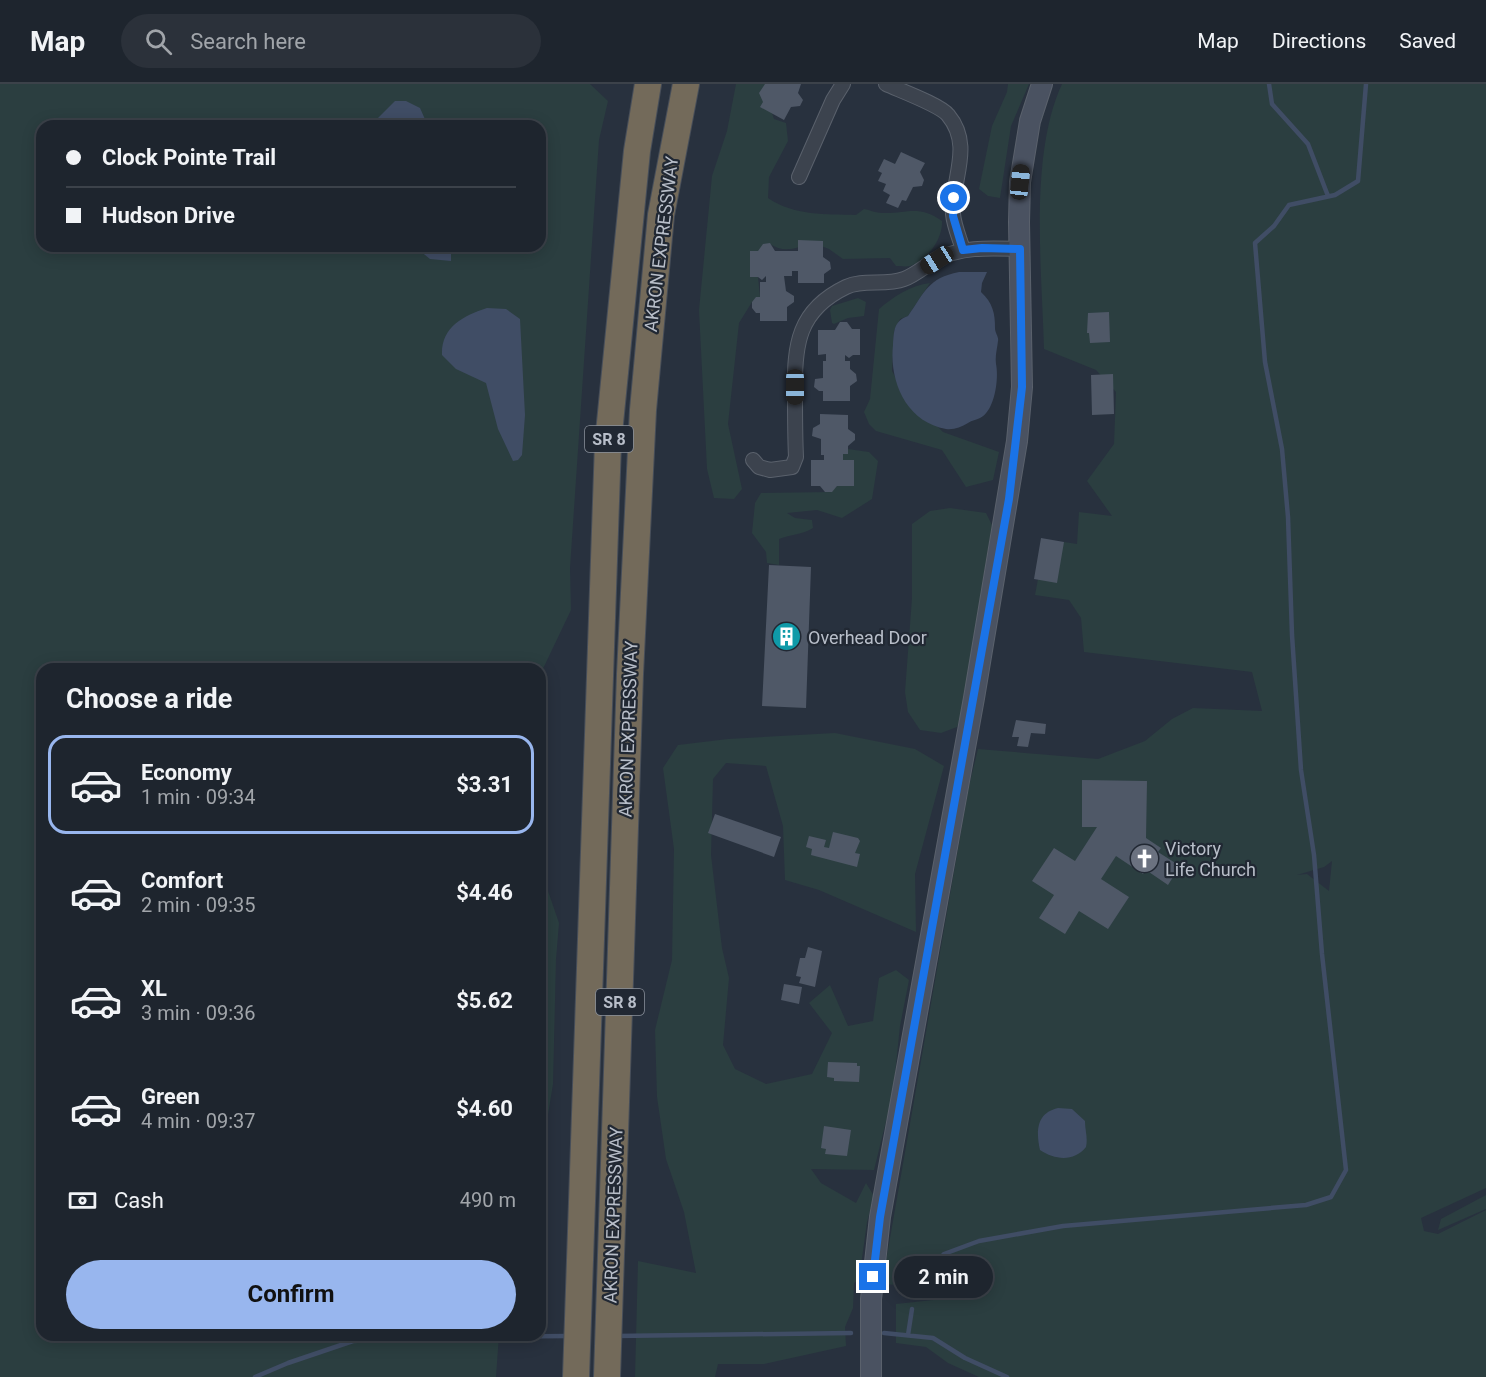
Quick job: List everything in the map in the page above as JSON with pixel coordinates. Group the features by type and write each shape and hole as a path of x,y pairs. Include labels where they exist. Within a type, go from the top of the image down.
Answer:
{"highway":[{"name":"AKRON EXPRESSWAY","path":"576,1377 608,443 637,151 648,84"},
{"name":"AKRON EXPRESSWAY","path":"607,1377 629,685 643,410 661,215 686,84"}],"street":[{"path":"799,177 833,100 843,84"},
{"path":"886,84 948,114 960,139 962,156 955,179 953,216 963,250"},
{"path":"871,1377 871,1299 880,1217 958,790 1017,441 1022,387 1019,222 1024,151 1042,84"},
{"path":"753,460 759,467 770,470 792,467 795,457 795,364 798,336 812,312 827,298 848,286 884,284 905,279 937,260 963,250 1020,249"}],"shaded area":[{"path":"0,84 590,84 608,101 599,140 570,568 571,610 546,663 36,663 36,1341 499,1341 496,1377 0,1377"},
{"path":"736,84 770,84 767,99 774,119 786,123 788,141 769,177 768,198 788,208 810,213 856,215 864,209 878,213 919,211 942,221 942,228 928,254 917,263 908,266 896,266 890,258 843,259 829,249 811,242 790,249 770,244 758,277 760,297 752,302 739,323 728,424 742,489 734,499 714,498 707,469 699,310 712,176 727,131"},
{"path":"1008,84 1029,84 1011,126 1000,198 988,196 979,189 992,126 1007,92"},
{"path":"1062,84 1486,84 1486,1188 1421,1218 1424,1231 1438,1234 1486,1210 1486,1377 979,1377 948,1363 926,1347 896,1343 896,1304 933,1300 943,1288 882,1284 969,786 978,749 1098,759 1145,741 1172,719 1193,708 1262,711 1252,672 1084,652 1081,618 1069,600 1035,595 1038,579 1064,542 1077,544 1079,512 1112,516 1087,481 1114,444 1116,392 1096,370 1044,349 1040,249 1041,178 1052,113","holes":["1332,861 1329,891 1307,874 1297,875 1324,867"]},
{"path":"930,283 908,316 900,319 894,331 892,371 913,410 943,432 999,452 993,480 966,487 942,450 876,431 869,424 864,412 870,399 879,309 903,292"},
{"path":"858,298 866,302 864,316 832,323 830,310 832,306"},
{"path":"848,449 869,452 878,461 872,499 842,518 817,510 787,513 795,518 812,520 813,528 779,539 779,565 767,563 766,552 752,533 755,503 761,493 831,492 837,486 854,486 843,460 843,454 848,454"},
{"path":"950,508 986,513 992,525 960,720 957,727 941,733 920,730 908,712 905,692 912,598 912,524 930,511"},
{"path":"835,733 915,749 944,766 915,874 916,932 819,890 785,880 783,826 766,766 726,763 713,779 711,855 722,948 729,978 723,1045 735,1069 766,1084 812,1074 832,1033 809,1003 830,985 848,1026 873,1021 879,978 896,970 909,980 900,1026 893,1093 874,1170 811,1169 821,1183 856,1203 866,1183 874,1196 867,1222 859,1280 854,1283 853,1308 845,1327 846,1346 764,1364 718,1364 715,1377 635,1377 638,1261 696,1273 684,1212 666,1159 657,1097 655,1030 672,960 674,849 663,768 678,745 728,739"},
{"path":"546,870 547,888 559,923 553,1084 546,1127"},
{"path":"1486,1195 1486,1209 1438,1230 1441,1219"}],"water":[{"path":"395,101 406,101 420,108 425,120 376,120"},
{"path":"421,252 451,252 451,261 430,259"},
{"path":"959,272 987,272 981,292 992,309 998,338 996,385 992,402 985,414 960,427 946,429 920,418 903,398 894,372 893,340 897,323 908,316 928,287 940,278"},
{"path":"487,308 506,309 520,319 525,415 522,455 518,460 513,461 498,429 486,383 456,369 442,355 445,337 449,330 462,319"},
{"path":"1058,1108 1072,1109 1085,1121 1086,1147 1070,1157 1052,1156 1040,1150 1039,1124 1045,1114"}],"building":[{"path":"765,84 801,84 798,93 803,100 800,106 791,107 784,120 760,107 763,102 759,93"},
{"path":"901,152 925,163 920,172 924,180 922,186 913,187 906,201 902,200 898,208 886,203 890,195 883,191 886,184 878,181 882,173 878,171 884,159 895,164"},
{"path":"798,240 823,241 823,257 830,262 831,269 824,274 824,283 798,283 798,271 792,271 792,276 784,276 786,291 794,296 794,302 787,307 787,321 760,321 760,313 756,313 752,308 752,302 756,297 760,297 760,282 766,282 766,276 762,280 758,277 750,277 750,251 758,251 763,244 770,243 775,251 798,251"},
{"path":"1109,312 1110,342 1090,343 1089,333 1087,333 1088,313"},
{"path":"840,322 847,322 852,329 860,329 860,355 853,355 849,358 845,355 845,361 850,361 850,369 856,374 857,381 850,386 850,401 823,401 823,391 814,387 815,379 823,378 823,361 826,361 826,354 818,355 818,330 835,330"},
{"path":"1113,374 1114,414 1092,415 1091,375"},
{"path":"820,414 848,415 848,429 855,434 855,440 848,446 848,454 843,454 843,460 854,460 854,486 837,486 832,492 825,492 820,486 811,486 811,460 824,460 824,455 821,455 821,439 812,436 813,428 820,424"},
{"path":"1041,538 1064,542 1057,583 1034,579"},
{"name":"Overhead Door","path":"769,565 811,567 806,708 762,706"},
{"path":"1016,720 1046,724 1045,734 1031,733 1028,747 1017,746 1019,737 1012,737"},
{"name":"Victory Life Church","path":"1082,780 1147,781 1146,838 1161,848 1158,852 1180,866 1168,885 1146,870 1143,874 1116,856 1101,879 1129,897 1108,929 1079,911 1065,934 1039,918 1054,895 1032,881 1054,848 1075,861 1097,827 1082,827"},
{"path":"715,814 781,837 774,857 708,833"},
{"path":"833,832 858,838 860,841 855,853 860,854 857,867 811,855 812,849 806,847 809,836 826,840 824,847 829,848"},
{"path":"808,947 822,951 815,987 799,983 801,977 796,976 800,958 805,958"},
{"path":"784,984 802,987 799,1004 781,1000"},
{"path":"828,1062 857,1063 857,1066 860,1066 859,1082 834,1081 834,1078 827,1077"},
{"path":"824,1126 851,1130 847,1156 825,1154 826,1149 821,1148"}],"waterway":[{"path":"1269,84 1272,104 1308,144 1328,196"},
{"path":"916,1284 917,1276 930,1271 944,1254 979,1241 1063,1226 1306,1205 1331,1197 1346,1170 1322,954 1314,855 1301,770 1292,635 1288,517 1282,449 1265,362 1255,243 1274,226 1289,205 1335,195 1358,181 1366,84"},
{"path":"908,1335 912,1309"},
{"path":"616,1336 851,1333"},
{"path":"884,1333 933,1338 965,1358 1007,1377"},
{"path":"546,1336 569,1336"},
{"path":"255,1377 353,1341"}],"place":[{"name":"Overhead Door","path":"787,637"},
{"name":"Victory Life Church","path":"1144,858"}],"route":[{"path":"873,1277 880,1217 1009,499 1022,387 1020,249 963,250 953,216 954,198"}]}
